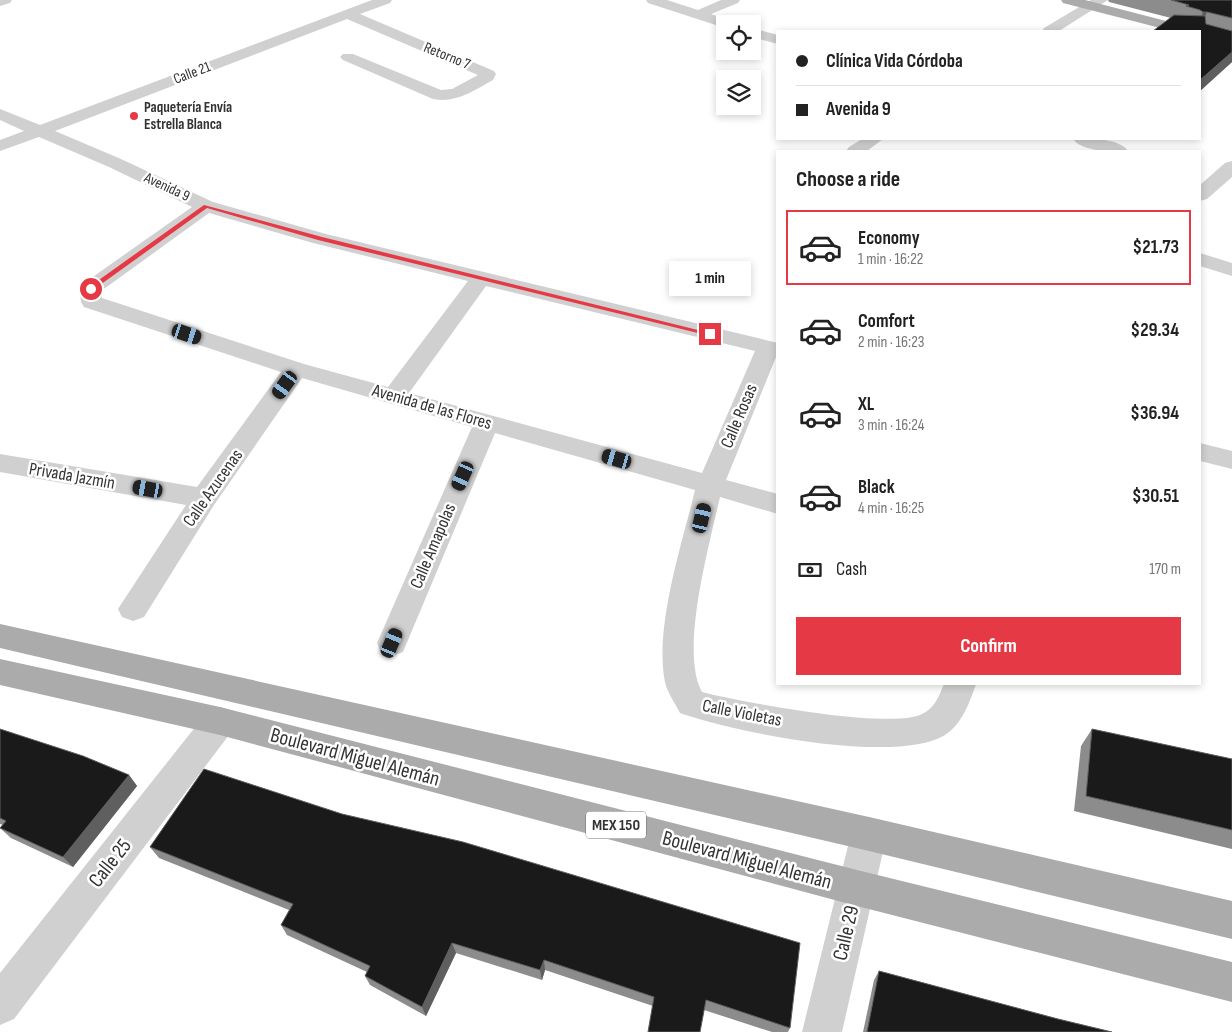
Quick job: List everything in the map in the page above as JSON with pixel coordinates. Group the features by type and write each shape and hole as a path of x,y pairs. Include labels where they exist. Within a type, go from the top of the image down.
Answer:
{"main road":[{"path":"1068,0 1096,3 1185,30"},
{"name":"Boulevard Miguel Alemán","path":"0,636 869,834 1232,920"},
{"name":"Boulevard Miguel Alemán","path":"0,672 220,721 857,888 1232,982"}],"street":[{"path":"0,2 6,0"},
{"name":"Calle 21","path":"0,146 385,0"},
{"path":"653,0 716,21"},
{"path":"698,15 732,0"},
{"path":"1051,30 1096,3"},
{"name":"Retorno 7","path":"347,14 488,74 487,77 456,93 440,95 348,57"},
{"path":"761,35 776,39"},
{"name":"Avenida 9","path":"0,114 206,206 320,239 772,349"},
{"path":"857,150 872,140"},
{"path":"1085,140 1116,150"},
{"path":"1204,185 1232,167"},
{"path":"1204,185 1232,189"},
{"name":"Avenida de las Flores","path":"206,206 100,281 91,289 91,299 95,304 296,369 776,503"},
{"path":"1201,259 1232,270"},
{"path":"394,396 482,277"},
{"name":"Calle Rosas","path":"710,485 772,349"},
{"name":"Calle Azucenas","path":"133,609 204,498 296,369"},
{"name":"Calle Amapolas","path":"392,643 487,422"},
{"path":"1201,452 1232,460"},
{"name":"Privada Jazmín","path":"0,464 204,498"},
{"name":"Calle Violetas","path":"710,485 686,584 681,620 678,662 681,684 691,703 710,709 786,722 874,734 909,732 926,730 947,715 960,685"},
{"name":"Calle 25","path":"0,1006 220,721"},
{"name":"Calle 29","path":"822,1032 869,834"}],"building":[{"path":"1171,0 1232,0 1232,18 1203,12 1186,6 1189,5"},
{"path":"1174,15 1205,16 1206,24 1232,31 1232,52 1201,79 1201,30 1154,30"},
{"path":"0,729 83,756 129,775 63,857 0,828 6,821 0,818"},
{"path":"1092,729 1232,759 1232,830 1086,796"},
{"path":"204,769 342,814 463,842 800,943 790,1028 706,1000 700,1032 648,1032 654,997 544,960 540,970 452,943 422,1007 365,976 370,966 281,925 293,904 150,847"},
{"path":"879,971 1058,1019 1112,1032 867,1032"}],"place":[{"name":"Paquetería Envía Estrella Blanca","path":"134,116"}],"route":[{"path":"91,289 206,206 320,239 710,334"}]}
